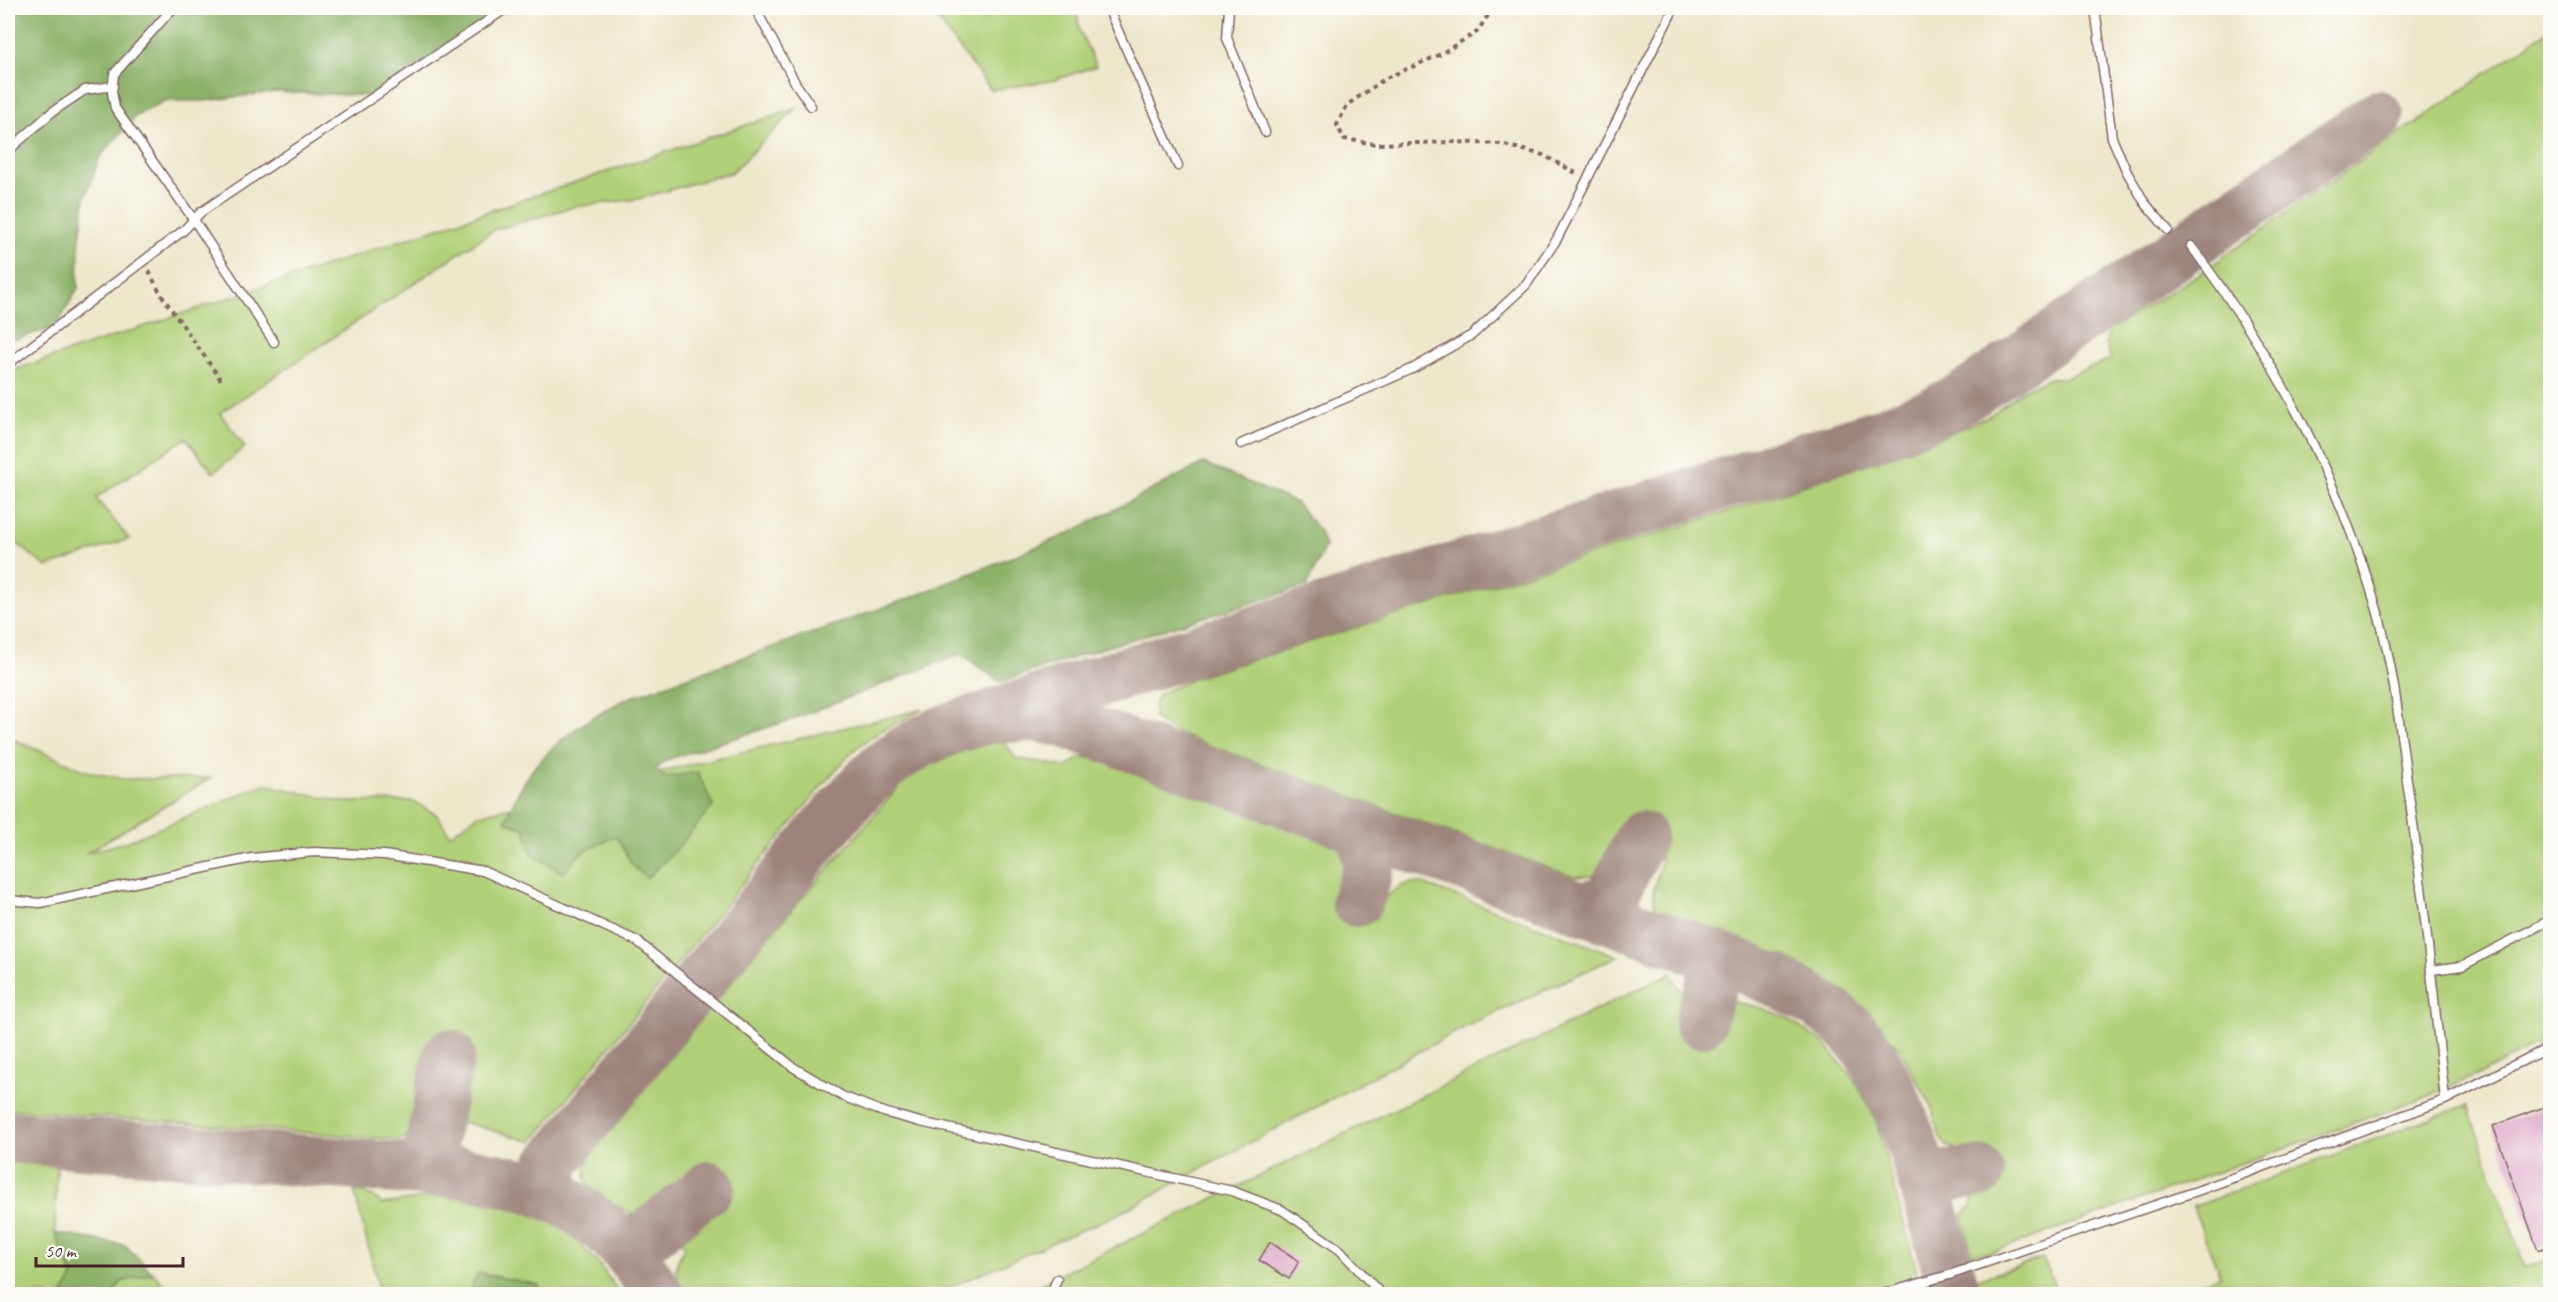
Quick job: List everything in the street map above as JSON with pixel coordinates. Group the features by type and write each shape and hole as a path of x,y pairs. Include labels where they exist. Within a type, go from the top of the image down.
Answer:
{"lane":[{"path":"173,8 114,74 116,108 194,220 274,342"},
{"path":"8,364 184,230 201,212 507,8"},
{"path":"755,8 796,84 811,106"},
{"path":"1108,8 1178,166"},
{"path":"1229,8 1227,38 1265,132"},
{"path":"1241,444 1412,369 1472,335 1526,285 1557,239 1674,8"},
{"path":"2095,8 2112,138 2127,172 2145,203 2168,230"},
{"path":"8,151 52,112 85,90 113,86"},
{"path":"2191,246 2217,281 2280,378 2317,449 2351,536 2377,612 2392,673 2432,970 2445,1100"},
{"path":"8,900 40,903 252,858 314,852 384,855 483,871 637,941 793,1067 842,1096 883,1112 920,1122 1232,1191 1282,1210 1340,1250 1381,1294"},
{"path":"2432,970 2462,966 2550,920"},
{"path":"1882,1294 1949,1275 2197,1191 2445,1100 2550,1047"},
{"path":"1051,1294 1057,1280"}],"path":[{"path":"1493,8 1477,32 1437,56 1386,78 1347,105 1337,125 1344,139 1376,144 1454,142 1501,144 1542,154 1581,175"},
{"path":"143,261 160,293 221,380"}],"green space":[{"path":"8,8 507,8 372,96 276,92 203,101 164,101 136,116 100,157 85,198 79,247 78,288 56,327 16,339 8,338"},
{"path":"929,8 1077,8 1079,29 1096,66 1055,80 991,90"},
{"path":"2550,29 2550,1038 2480,1074 2416,1101 1990,1253 1972,1254 1962,1215 1973,1205 1959,1150 1947,1146 1940,1137 1931,1106 1900,1049 1848,994 1787,957 1667,916 1655,907 1653,892 1662,859 1613,841 1594,876 1574,877 1178,734 1154,718 1154,704 1159,694 1195,678 1748,505 1920,446 1987,417 2024,390 2049,378 2064,378 2111,359 2106,344 2108,331 2199,274"},
{"path":"797,108 732,172 638,199 573,207 494,230 220,413 245,447 213,473 186,438 96,498 129,539 46,567 8,539 8,372"},
{"path":"1203,463 1295,502 1318,529 1325,546 1307,586 1000,682 961,654 788,721 666,760 655,770 666,777 698,772 713,806 674,852 647,878 633,866 616,836 582,852 563,873 532,854 525,829 505,821 525,781 549,751 585,723 626,699 910,598 1070,533"},
{"path":"923,709 881,731 855,749 825,782 532,1142 467,1123 417,1121 412,1132 400,1140 8,1109 8,737 86,771 123,779 211,778 86,853 129,841 264,784 342,802 412,801 436,814 450,835 478,815"},
{"path":"995,742 1005,743 1015,758 1067,767 1079,758 1099,758 1336,845 1343,862 1341,881 1386,898 1402,886 1421,883 1618,956 1463,1028 1116,1215 934,1294 686,1294 676,1271 685,1248 660,1202 646,1212 636,1214 610,1202 591,1188 586,1181 585,1170 589,1156 725,987 903,782 947,758"},
{"path":"1671,973 1680,990 1762,1008 1786,1018 1824,1043 1856,1082 1876,1121 1923,1294 1020,1294"},
{"path":"2467,1105 2525,1267 2550,1259 2550,1294 2171,1294 2220,1276 2193,1207"},
{"path":"8,1159 57,1162 55,1233 73,1278 63,1294 8,1294"},
{"path":"354,1190 373,1196 382,1204 438,1196 516,1205 565,1229 599,1264 620,1294 539,1294 539,1285 478,1273 468,1294 380,1294"},
{"path":"55,1233 125,1245 153,1273 121,1282 113,1294 63,1294 73,1278"},
{"path":"2043,1258 2058,1294 1979,1294 1975,1280"},
{"path":"153,1273 173,1294 113,1294 121,1282"},
{"path":"478,1273 539,1285 539,1294 468,1294"}],"building":[{"path":"2550,1105 2550,1246 2538,1250 2493,1126"},
{"path":"1270,1242 1299,1261 1289,1279 1259,1260"}],"taxiway":[{"path":"556,1192 550,1166 833,818 862,786 909,748 951,728 1883,433 1931,414 1969,394 2378,116"},
{"path":"1007,717 1034,716 1065,722 1740,965 1809,999 1847,1026 1867,1050 1885,1080 1901,1114 1914,1152 1955,1294"},
{"path":"1598,903 1612,897 1641,837"},
{"path":"1357,901 1369,862 1364,838"},
{"path":"1700,1022 1715,973 1710,961"},
{"path":"419,1163 429,1154 449,1055"},
{"path":"8,1137 459,1173 521,1185 574,1207 598,1223 619,1242 639,1266 657,1294"},
{"path":"1926,1172 1935,1177 1979,1172"},
{"path":"630,1240 642,1240 709,1187"}]}
